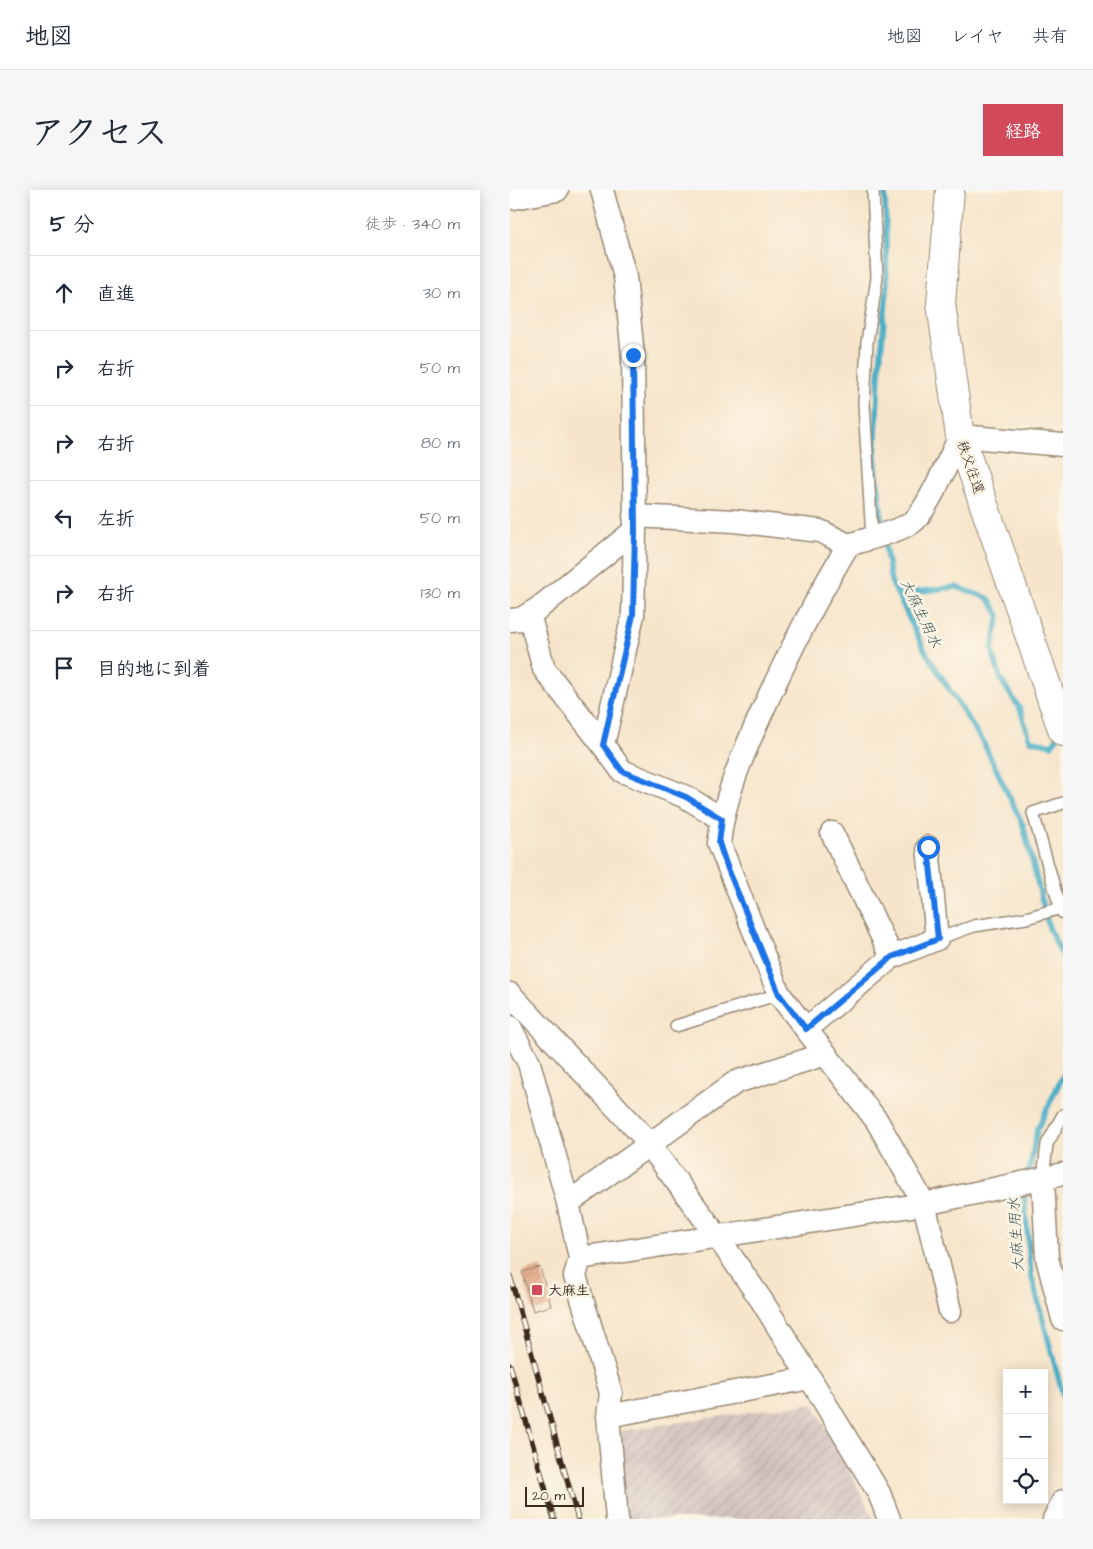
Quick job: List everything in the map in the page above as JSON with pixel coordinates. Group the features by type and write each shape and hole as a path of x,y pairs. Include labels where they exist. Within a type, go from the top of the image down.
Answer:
{"highway":[{"name":"秩父往還","path":"950,190 941,304 960,436 1060,724"}],"street":[{"path":"510,197 514,198 558,190"},
{"path":"602,190 625,277 633,355 635,523 633,615 603,745"},
{"path":"722,819 686,797 622,771 544,668 519,617 575,580 635,523 734,521 820,531 848,545 873,538 913,522 927,503 960,436 1063,446"},
{"path":"848,545 824,585 774,685 736,770 722,819 719,843 779,994 877,1121 924,1204 950,1311"},
{"path":"832,833 892,957"},
{"path":"806,1029 892,957 938,939 928,847"},
{"path":"510,994 642,1135 717,1236 762,1301 810,1378 878,1493 889,1519"},
{"path":"510,1027 529,1063 568,1204 580,1258 575,1276 611,1393 608,1416 617,1519"},
{"path":"568,1204 736,1082 826,1054"},
{"path":"580,1258 924,1204 1049,1177 1047,1258 1063,1319"},
{"path":"608,1416 810,1378"},
{"path":"1054,1519 1063,1502"}],"lane":[{"path":"873,190 877,278 867,342 864,404 873,538"},
{"path":"938,939 974,926 1061,910 1033,812 1063,803"},
{"path":"676,1026 779,994"},
{"path":"1049,1177 1047,1144 1063,1115"}],"shaded area":[{"path":"813,1403 874,1519 626,1519 619,1431"}],"building":[{"path":"540,1267 551,1306 533,1311 522,1272"}],"waterway":[{"name":"大麻生用水","path":"883,529 875,456 879,375 887,290 885,190"},
{"name":"大麻生用水","path":"884,539 891,581 925,651 984,744 1023,825 1049,928 1063,957"},
{"path":"898,594 956,587 988,598 999,615 992,650 1001,680 1020,709 1030,740 1052,745 1057,738"},
{"name":"大麻生用水","path":"1028,1176 1037,1130 1063,1075"},
{"name":"大麻生用水","path":"1026,1188 1024,1194 1031,1274 1063,1396"}],"railway":[{"path":"510,1276 578,1519"},
{"path":"510,1365 554,1519"}],"place":[{"name":"大麻生","path":"537,1290"}],"route":[{"path":"633,355 635,530 633,615 603,745 622,771 686,797 722,819 719,843 726,864 779,994 806,1029 892,957 938,939 928,847"}]}
